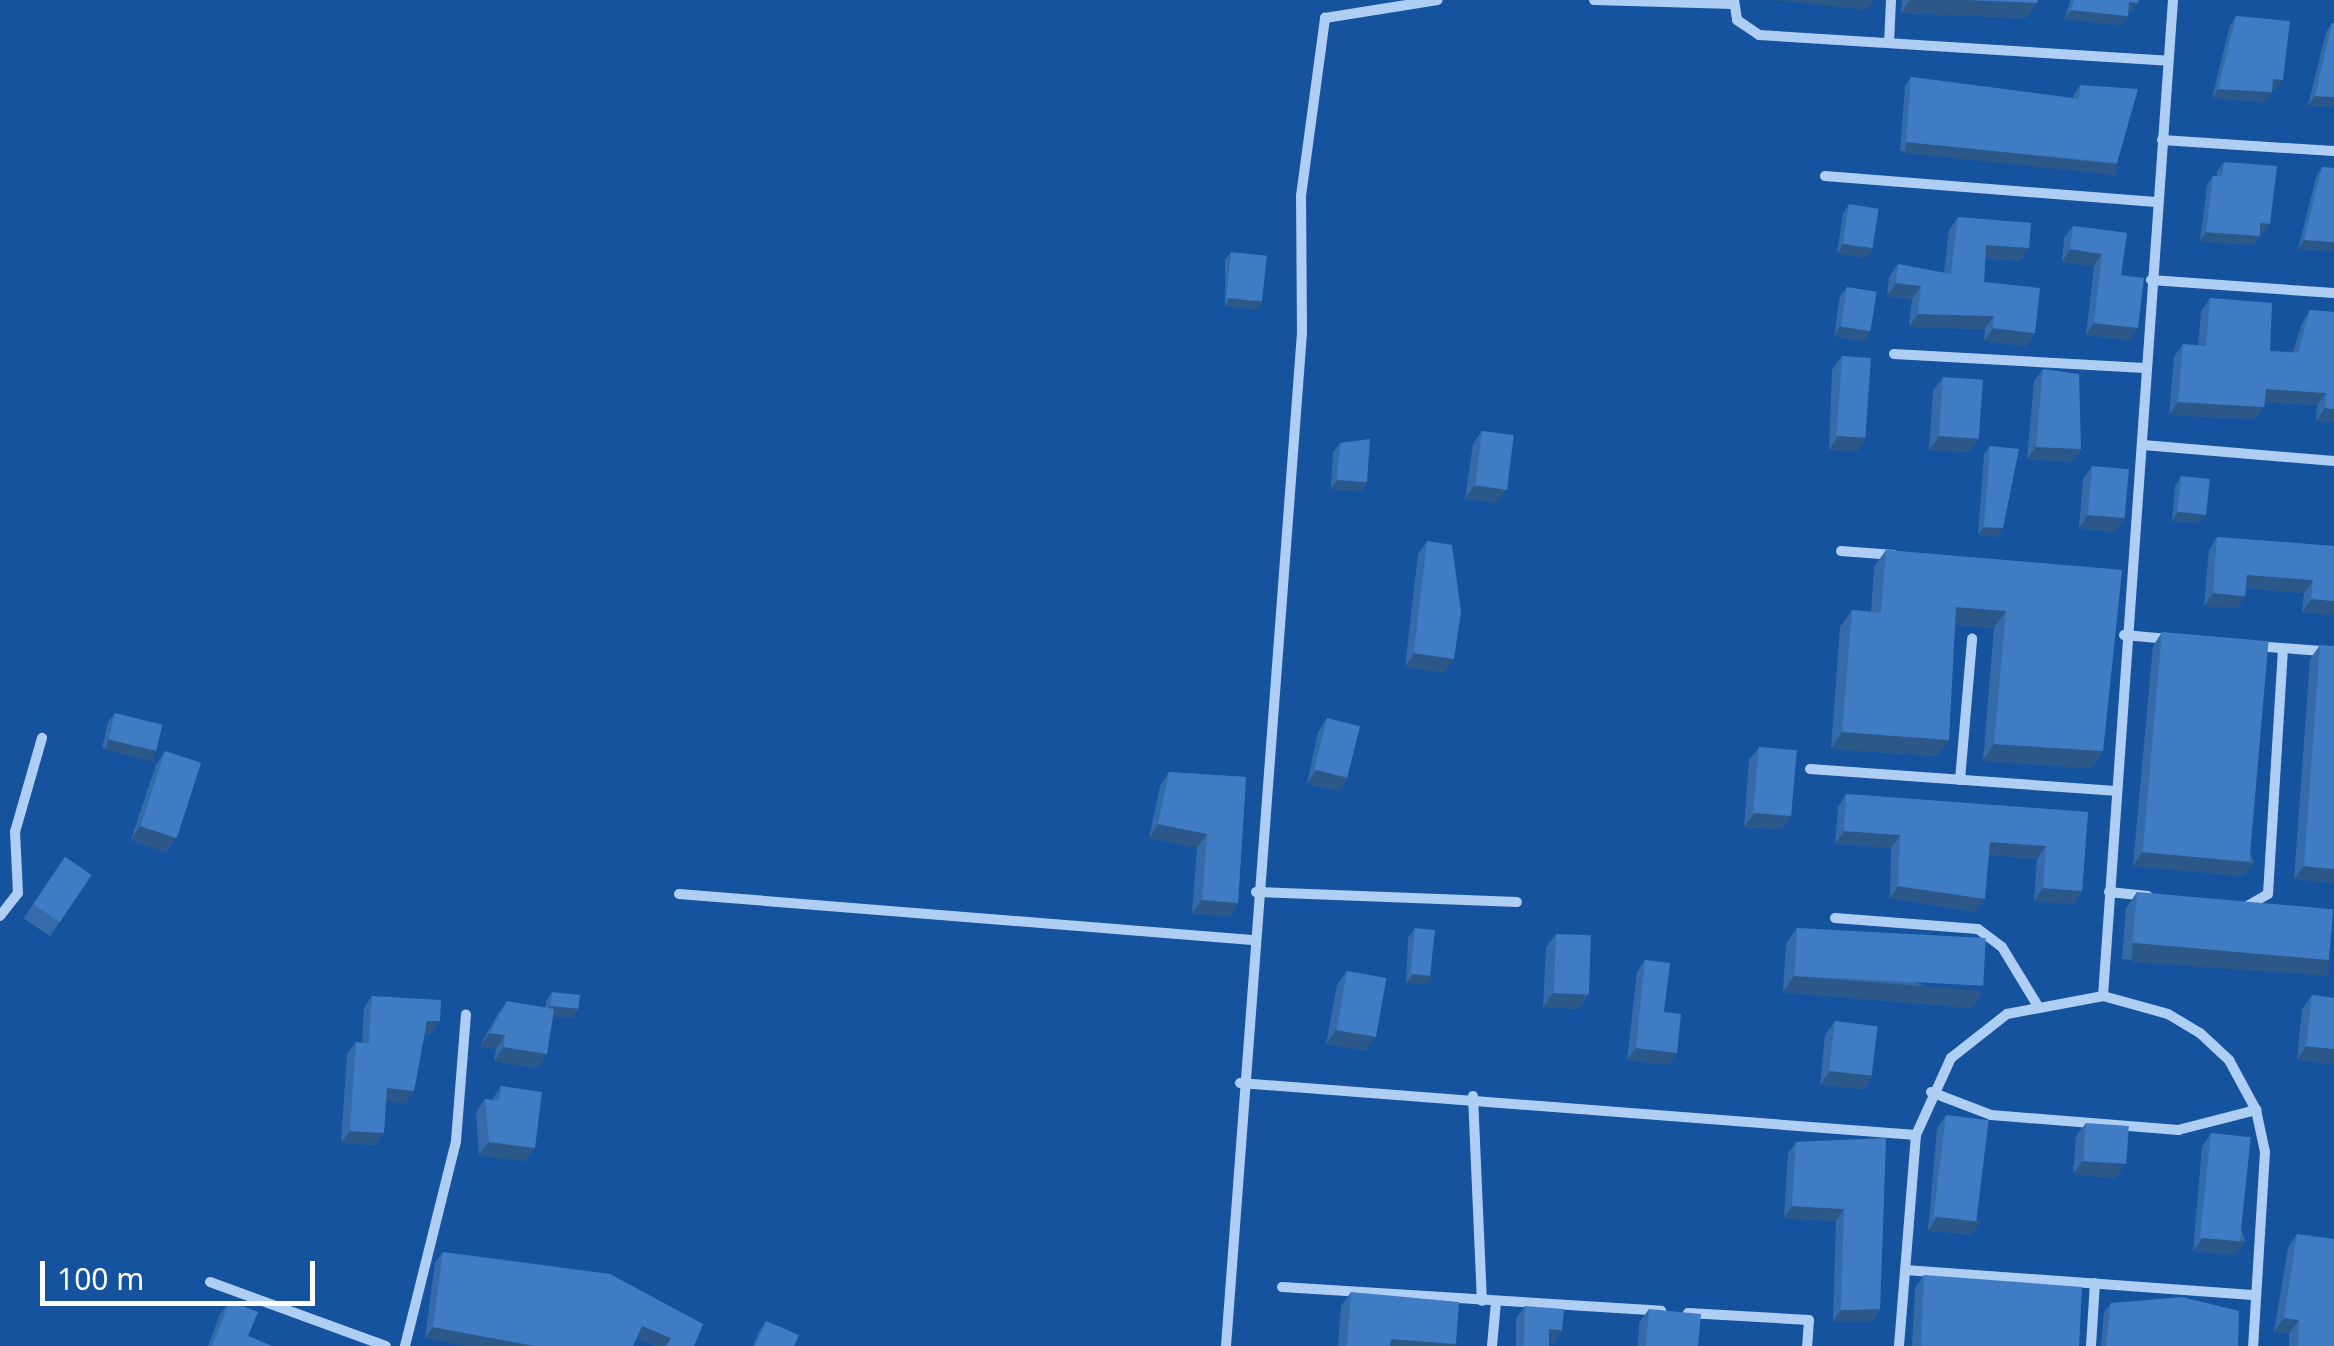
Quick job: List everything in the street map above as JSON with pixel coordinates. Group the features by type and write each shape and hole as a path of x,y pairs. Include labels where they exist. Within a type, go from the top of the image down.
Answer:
{"street":[{"path":"1226,1346 1240,1083 1302,333 1301,196 1325,18 1438,0"},
{"path":"1594,0 1734,2 1737,20 1759,35 2168,62"},
{"path":"1889,43 1892,0"},
{"path":"2103,996 2124,635 2143,445 2144,368 2173,0"},
{"path":"2162,140 2334,152"},
{"path":"1825,176 2156,202"},
{"path":"2152,280 2334,294"},
{"path":"1894,354 2144,368"},
{"path":"2143,445 2334,461"},
{"path":"1841,551 1918,557"},
{"path":"2110,572 2129,574"},
{"path":"2124,635 2184,640"},
{"path":"1960,780 1972,639"},
{"path":"2243,645 2334,652"},
{"path":"2227,903 2260,903 2268,894 2283,648"},
{"path":"0,916 18,893 15,832 42,738"},
{"path":"1810,769 2115,791"},
{"path":"1256,892 1518,902"},
{"path":"2109,892 2168,898"},
{"path":"678,894 1252,940"},
{"path":"1835,918 1978,929 2002,947 2036,1003"},
{"path":"1899,1346 1916,1135 1931,1092 1978,1034 2036,1003 2103,996 2168,1014 2200,1033 2228,1060 2256,1110 2265,1152 2253,1346"},
{"path":"405,1346 456,1141 466,1014"},
{"path":"1240,1083 1472,1096 1916,1135"},
{"path":"1931,1092 1990,1115 2178,1130 2256,1110"},
{"path":"1472,1096 1482,1301"},
{"path":"1905,1270 2256,1294"},
{"path":"210,1282 386,1346"},
{"path":"2091,1346 2094,1283"},
{"path":"1282,1287 1809,1320 1807,1346"},
{"path":"1492,1346 1496,1302"}],"building":[{"path":"1968,0 2038,0 2037,3"},
{"path":"2074,0 2139,0 2129,2 2128,16 2071,10"},
{"path":"2236,16 2290,21 2283,80 2273,79 2272,92 2218,89"},
{"path":"2332,23 2334,97 2315,96"},
{"path":"1911,77 2079,99 2080,85 2138,89 2117,163 1906,142"},
{"path":"2224,162 2277,166 2270,224 2260,223 2260,236 2206,232 2213,176 2222,176"},
{"path":"2322,167 2334,168 2334,242 2304,240"},
{"path":"1849,204 1879,209 1872,248 1843,244"},
{"path":"1958,217 2031,223 2029,248 1986,245 1984,282 2040,288 2035,333 1993,328 1994,316 1918,314 1921,286 1896,283 1898,264 1951,274"},
{"path":"2073,226 2127,233 2121,275 2144,278 2138,328 2094,323 2102,254 2070,249"},
{"path":"1231,252 1267,256 1262,302 1226,298"},
{"path":"1847,287 1877,292 1870,331 1841,327"},
{"path":"2210,298 2272,303 2270,351 2298,353 2310,310 2334,312 2334,409 2325,408 2326,393 2266,389 2264,407 2178,402 2183,344 2206,346"},
{"path":"1842,356 1871,358 1865,438 1836,436"},
{"path":"2043,369 2079,374 2081,449 2036,447"},
{"path":"1943,377 1983,380 1979,439 1939,436"},
{"path":"1482,431 1514,435 1507,489 1475,486"},
{"path":"1370,439 1367,482 1337,480 1340,443"},
{"path":"1990,446 2019,449 2003,528 1984,527"},
{"path":"2092,466 2129,469 2125,518 2088,515"},
{"path":"2181,476 2210,479 2206,515 2177,512"},
{"path":"2217,537 2334,546 2334,601 2311,599 2313,580 2247,575 2245,596 2213,593"},
{"path":"1427,541 1452,545 1461,612 1454,659 1414,653"},
{"path":"1886,550 2122,570 2103,751 1994,744 2006,611 1956,607 1949,740 1842,732 1852,610 1881,613"},
{"path":"2162,632 2269,641 2249,861 2143,852"},
{"path":"2320,645 2334,646 2334,869 2304,866"},
{"path":"115,713 163,725 156,751 108,739"},
{"path":"1327,718 1360,726 1347,778 1314,769"},
{"path":"1759,747 1797,750 1791,816 1753,813"},
{"path":"165,751 201,763 177,838 141,826"},
{"path":"1169,772 1246,777 1238,903 1202,900 1207,834 1158,824"},
{"path":"1846,794 2088,812 2082,891 2043,888 2046,846 1990,842 1985,899 1898,886 1900,835 1844,831"},
{"path":"65,857 92,875 60,922 33,904"},
{"path":"2137,892 2333,909 2329,960 2133,943"},
{"path":"1415,928 1435,930 1430,976 1410,974"},
{"path":"1797,928 1986,938 1983,986 1794,976"},
{"path":"1556,934 1591,935 1589,994 1554,993"},
{"path":"1645,960 1670,963 1664,1012 1681,1014 1677,1053 1636,1048"},
{"path":"1347,971 1386,978 1376,1037 1337,1030"},
{"path":"552,992 580,995 578,1009 551,1006"},
{"path":"2312,995 2334,998 2334,1049 2306,1046"},
{"path":"372,996 441,1000 440,1021 427,1021 414,1091 387,1088 384,1133 350,1131 356,1042 369,1044"},
{"path":"507,1001 554,1009 547,1054 504,1047 505,1035 490,1033"},
{"path":"1835,1021 1878,1026 1872,1076 1829,1071"},
{"path":"501,1086 542,1092 535,1148 489,1142 485,1099 499,1101"},
{"path":"1946,1115 1989,1120 1976,1221 1934,1216"},
{"path":"2086,1123 2129,1126 2126,1164 2083,1161"},
{"path":"2211,1133 2251,1137 2240,1242 2200,1237"},
{"path":"1886,1138 1880,1309 1841,1310 1844,1209 1792,1206 1796,1142"},
{"path":"2297,1234 2334,1239 2334,1346 2298,1346 2299,1320 2284,1318"},
{"path":"443,1252 610,1274 703,1324 694,1346 667,1346 671,1338 642,1326 633,1346 534,1346 433,1327"},
{"path":"1924,1275 2082,1287 2079,1346 1921,1346"},
{"path":"1351,1292 1459,1302 1456,1344 1391,1339 1390,1346 1347,1346"},
{"path":"2182,1297 2239,1311 2238,1346 2106,1346 2111,1303"},
{"path":"230,1301 258,1312 248,1336 272,1346 212,1346"},
{"path":"1525,1306 1564,1309 1562,1330 1549,1329 1549,1346 1524,1346"},
{"path":"1649,1309 1701,1314 1698,1346 1646,1346"},
{"path":"766,1321 799,1335 794,1346 755,1346"}]}
